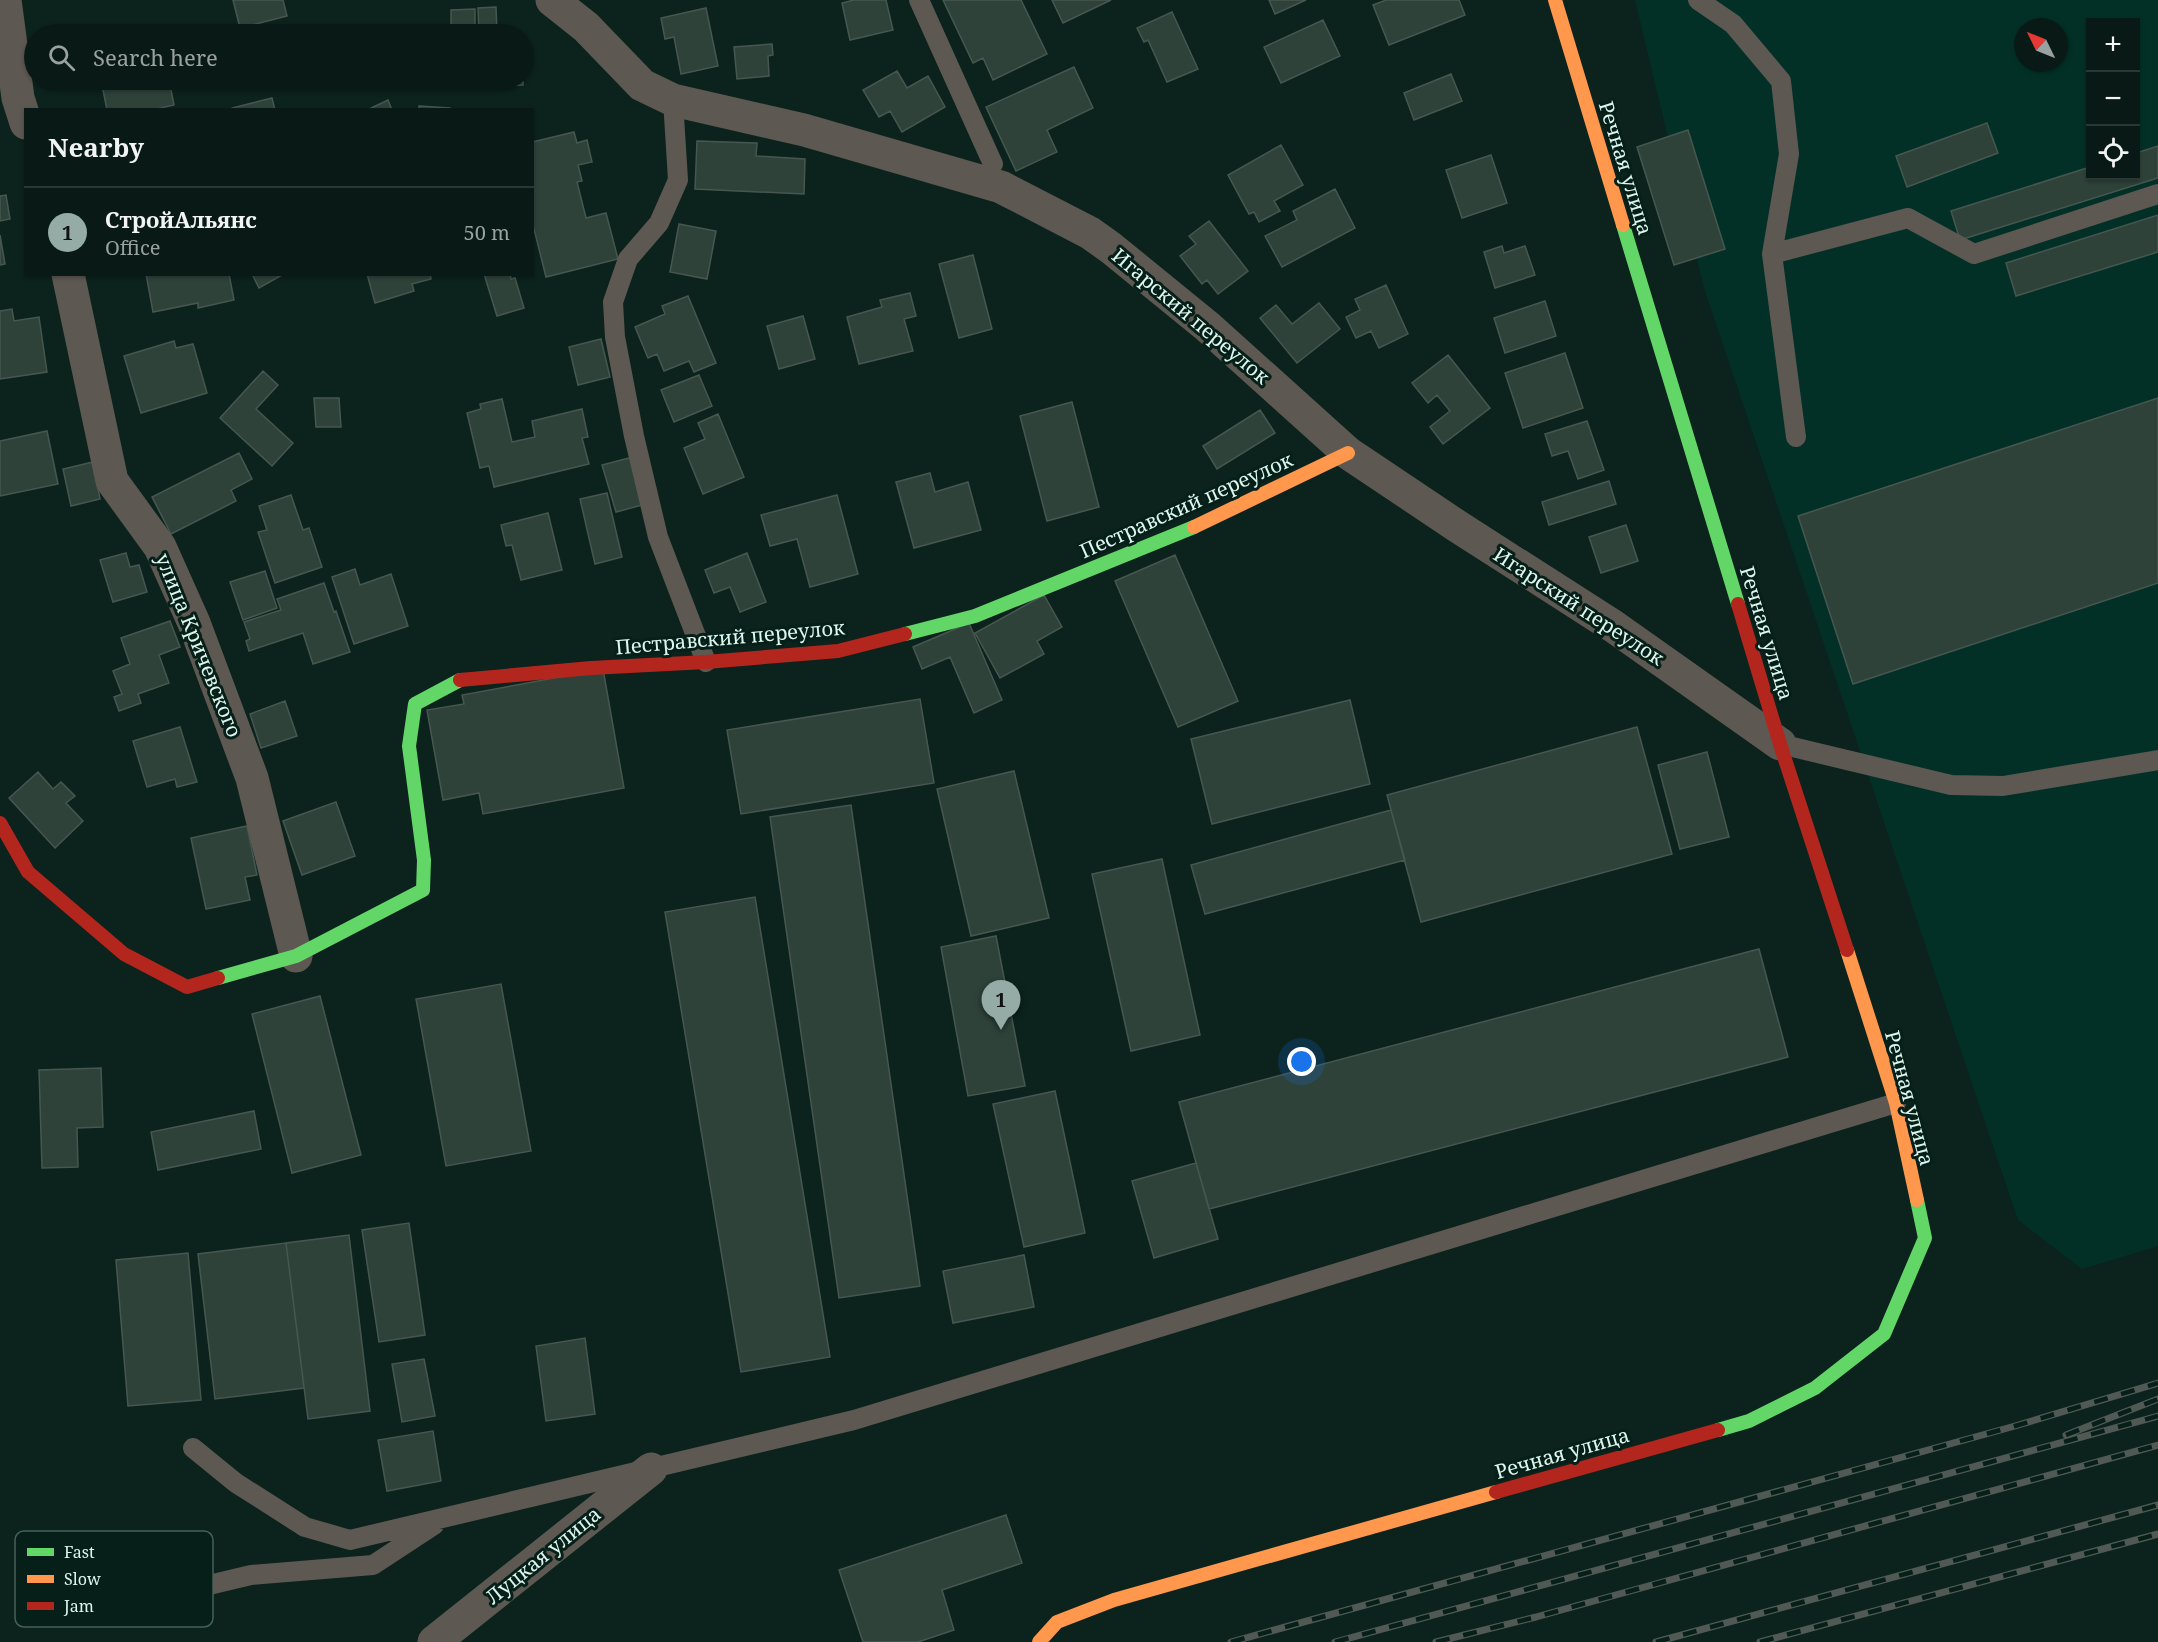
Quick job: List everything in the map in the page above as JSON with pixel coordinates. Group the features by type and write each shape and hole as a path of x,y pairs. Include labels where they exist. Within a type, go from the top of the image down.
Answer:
{"street":[{"path":"5,0 18,98 24,117"},
{"name":"Игарский переулок","path":"552,0 586,27 642,85 673,100 804,130 1001,187 1090,233 1208,327 1348,453 1613,626 1780,744"},
{"name":"Речная улица","path":"1039,1642 1057,1623 1114,1600 1749,1421 1815,1388 1884,1334 1925,1238 1896,1103 1780,744 1555,0"},
{"name":"улица Кричевского","path":"68,276 112,481 160,548 194,623 252,778 296,956"},
{"name":"Пестравский переулок","path":"296,956 423,890 424,860 409,746 415,704 457,680 838,651 975,616 1192,528 1348,453"},
{"path":"0,823 28,872 124,954 187,987 296,956"},
{"name":"Луцкая улица","path":"434,1642 651,1469"}],"lane":[{"path":"919,0 993,164"},
{"path":"1698,0 1733,24 1781,81 1789,154 1772,254 1796,437"},
{"path":"673,100 678,180 659,223 628,258 613,302 634,436 658,537 706,662"},
{"path":"1772,254 1908,218 1974,254 2158,194"},
{"path":"1780,744 1951,785 2003,786 2158,760"},
{"path":"193,1448 236,1483 305,1527 350,1540 854,1420 1896,1103"},
{"path":"213,1584 251,1575 373,1565 446,1517"}],"shaded area":[{"path":"1635,0 2158,0 2158,1246 2082,1269 2018,1220 1704,288"}],"building":[{"path":"233,0 283,0 287,16 256,24 239,24"},
{"path":"854,0 886,0 893,30 850,40 842,3"},
{"path":"943,0 1021,0 1047,54 993,80 983,58 973,63"},
{"path":"1052,0 1111,0 1063,23"},
{"path":"1269,0 1306,0 1275,14"},
{"path":"1386,0 1459,0 1465,15 1389,45 1373,5"},
{"path":"496,7 497,24 479,24 478,8"},
{"path":"706,8 718,66 681,74 674,37 665,39 661,18"},
{"path":"475,9 475,24 451,24 451,10"},
{"path":"1172,12 1198,69 1167,82 1148,40 1144,42 1137,28"},
{"path":"1323,20 1340,56 1281,83 1264,47"},
{"path":"772,44 773,55 768,56 769,76 737,79 734,47"},
{"path":"1074,67 1093,108 1047,130 1057,152 1016,171 986,107"},
{"path":"897,71 907,88 928,76 945,107 902,132 890,111 879,117 863,90"},
{"path":"1451,74 1462,101 1414,120 1404,93"},
{"path":"103,90 171,90 174,105 161,108 107,108"},
{"path":"272,98 274,108 232,108"},
{"path":"388,100 391,108 371,108"},
{"path":"419,106 450,108 419,108"},
{"path":"1987,123 1998,153 1907,187 1896,156"},
{"path":"1688,130 1725,249 1674,265 1637,147"},
{"path":"574,132 577,143 587,140 592,162 578,165 582,181 577,182 586,218 606,213 618,259 546,277 534,229 534,142"},
{"path":"697,141 757,143 756,156 805,159 804,194 695,189"},
{"path":"1281,145 1303,185 1274,201 1280,211 1259,222 1254,212 1249,214 1228,175"},
{"path":"2158,146 2158,178 1960,240 1951,211 2086,168 2086,180 2140,180 2140,152"},
{"path":"1491,155 1507,203 1462,218 1446,170"},
{"path":"1335,189 1355,228 1282,267 1265,236 1297,220 1293,211"},
{"path":"6,195 10,219 0,221 0,196"},
{"path":"2158,215 2158,252 2016,296 2006,263"},
{"path":"1209,221 1248,271 1218,294 1207,280 1202,284 1180,256 1196,244 1189,236"},
{"path":"679,224 716,231 707,279 670,272"},
{"path":"0,235 5,264 0,265"},
{"path":"1502,246 1504,253 1525,246 1535,275 1495,288 1484,252"},
{"path":"973,255 992,329 959,338 939,264"},
{"path":"146,276 229,276 234,300 198,308 198,303 153,312"},
{"path":"253,276 280,276 259,288"},
{"path":"368,276 430,276 431,279 412,284 414,291 375,303"},
{"path":"485,276 510,276 511,279 515,278 524,308 497,316"},
{"path":"1386,285 1408,334 1379,348 1371,331 1356,338 1346,317 1360,310 1355,299"},
{"path":"910,293 916,316 904,319 913,351 859,364 847,317 882,307 880,300"},
{"path":"688,296 716,363 694,372 689,361 664,371 657,354 648,358 635,327 665,314 662,306"},
{"path":"1545,301 1556,336 1505,353 1494,318"},
{"path":"1319,303 1340,329 1297,363 1260,318 1276,305 1292,324"},
{"path":"12,309 14,321 39,317 47,372 0,379 0,311"},
{"path":"803,316 815,359 779,369 767,326"},
{"path":"601,339 610,377 578,385 569,347"},
{"path":"174,341 176,348 193,344 207,393 141,413 124,356"},
{"path":"1565,353 1583,408 1523,428 1505,373"},
{"path":"1448,355 1490,408 1443,444 1430,427 1450,411 1437,395 1428,403 1412,383"},
{"path":"263,371 278,385 256,409 293,443 272,466 220,418"},
{"path":"699,375 712,406 674,422 661,390"},
{"path":"314,398 339,398 341,427 316,427"},
{"path":"2158,398 2158,583 1853,684 1798,516"},
{"path":"502,399 512,442 535,437 532,421 582,409 588,437 582,438 589,464 494,487 489,466 480,468 467,413 481,409 480,404"},
{"path":"1072,402 1099,507 1047,521 1020,416"},
{"path":"1260,410 1275,433 1217,469 1203,446"},
{"path":"718,414 744,477 703,494 684,448 705,439 698,423"},
{"path":"1587,421 1604,470 1578,479 1568,451 1552,456 1545,434"},
{"path":"47,431 58,484 0,496 0,441"},
{"path":"239,453 252,479 231,490 236,501 171,534 152,497"},
{"path":"633,457 646,504 616,512 602,465"},
{"path":"93,462 100,499 71,506 63,469"},
{"path":"930,473 935,492 968,482 981,530 914,548 896,482"},
{"path":"1609,481 1616,504 1549,525 1542,502"},
{"path":"607,493 622,557 595,564 580,499"},
{"path":"291,495 303,530 309,528 322,567 275,583 258,532 267,530 259,506"},
{"path":"837,495 858,574 810,587 797,539 770,546 761,515"},
{"path":"548,513 562,570 521,580 512,545 506,546 501,525"},
{"path":"1626,525 1638,561 1601,573 1589,537"},
{"path":"126,553 130,567 139,565 147,592 113,602 100,560"},
{"path":"747,553 766,602 740,612 730,587 714,593 705,570"},
{"path":"1175,555 1238,701 1178,727 1115,581"},
{"path":"355,569 360,585 391,574 408,626 354,644 332,577"},
{"path":"265,571 277,608 243,620 230,582"},
{"path":"324,583 350,652 313,664 303,633 249,651 246,641 250,639 244,622 281,610 277,599"},
{"path":"1044,595 1062,627 1037,641 1044,654 1000,678 975,633"},
{"path":"170,621 180,647 159,655 169,683 138,694 141,703 119,711 114,697 122,694 113,671 130,664 121,638"},
{"path":"969,623 1002,700 974,713 950,657 922,669 913,647"},
{"path":"603,669 624,788 483,814 479,793 443,800 427,710 464,704 462,695"},
{"path":"920,699 934,783 741,814 727,730"},
{"path":"1350,700 1370,784 1212,824 1191,739"},
{"path":"285,701 297,736 261,748 250,714"},
{"path":"180,727 197,782 177,787 175,779 147,787 133,741"},
{"path":"1637,727 1672,854 1421,922 1387,795"},
{"path":"1707,752 1729,837 1680,849 1658,765"},
{"path":"1014,771 1049,918 971,936 937,789"},
{"path":"38,772 53,789 61,782 75,796 66,803 83,821 55,848 9,798"},
{"path":"336,802 355,856 302,875 283,821"},
{"path":"851,805 920,1286 839,1298 770,817"},
{"path":"1391,810 1405,860 1205,914 1191,865"},
{"path":"247,826 257,875 245,877 250,900 206,909 191,838"},
{"path":"1162,859 1200,1035 1131,1051 1092,874"},
{"path":"755,897 830,1357 741,1372 665,912"},
{"path":"996,936 1025,1086 968,1096 941,947"},
{"path":"1759,949 1788,1057 1209,1209 1179,1102"},
{"path":"501,984 531,1151 446,1166 416,999"},
{"path":"320,996 361,1155 292,1173 252,1014"},
{"path":"101,1068 103,1127 77,1128 78,1167 42,1168 39,1070"},
{"path":"1055,1091 1085,1233 1024,1247 993,1104"},
{"path":"254,1111 261,1149 158,1170 151,1132"},
{"path":"1196,1163 1218,1239 1154,1258 1132,1181"},
{"path":"409,1223 425,1335 379,1342 362,1230"},
{"path":"349,1235 370,1411 308,1419 286,1243"},
{"path":"286,1243 304,1388 215,1399 198,1254"},
{"path":"188,1253 201,1400 128,1406 116,1260"},
{"path":"1024,1255 1034,1307 953,1323 943,1271"},
{"path":"585,1338 595,1414 546,1421 536,1346"},
{"path":"424,1359 435,1416 402,1422 392,1364"},
{"path":"433,1431 441,1481 387,1491 378,1440"},
{"path":"1006,1515 1022,1563 942,1590 954,1630 918,1642 863,1642 839,1570"}],"railway":[{"path":"1231,1642 2015,1426 2158,1383"},
{"path":"2066,1435 2158,1399"},
{"path":"1335,1642 2158,1416"},
{"path":"1436,1642 1536,1617 2158,1445"},
{"path":"1656,1642 2158,1505"},
{"path":"1760,1642 2158,1534"}],"traffic: fast":[{"path":"1623,225 1738,604"},
{"path":"905,634 975,616 1194,527"},
{"path":"218,978 296,956 423,890 424,860 409,746 415,704 460,680"},
{"path":"1718,1430 1749,1421 1815,1388 1884,1334 1925,1238 1917,1200"}],"traffic: slow":[{"path":"1555,0 1623,225"},
{"path":"1194,527 1348,453"},
{"path":"1847,950 1896,1103 1917,1200"},
{"path":"1039,1642 1057,1622 1114,1600 1496,1492"}],"traffic: jam":[{"path":"1738,604 1780,744 1847,950"},
{"path":"460,680 591,668 706,662 838,651 905,634"},
{"path":"0,823 28,872 124,954 187,987 218,978"},
{"path":"1496,1492 1718,1430"}],"place":[{"name":"СтройАльянс","path":"1001,1030"}]}
